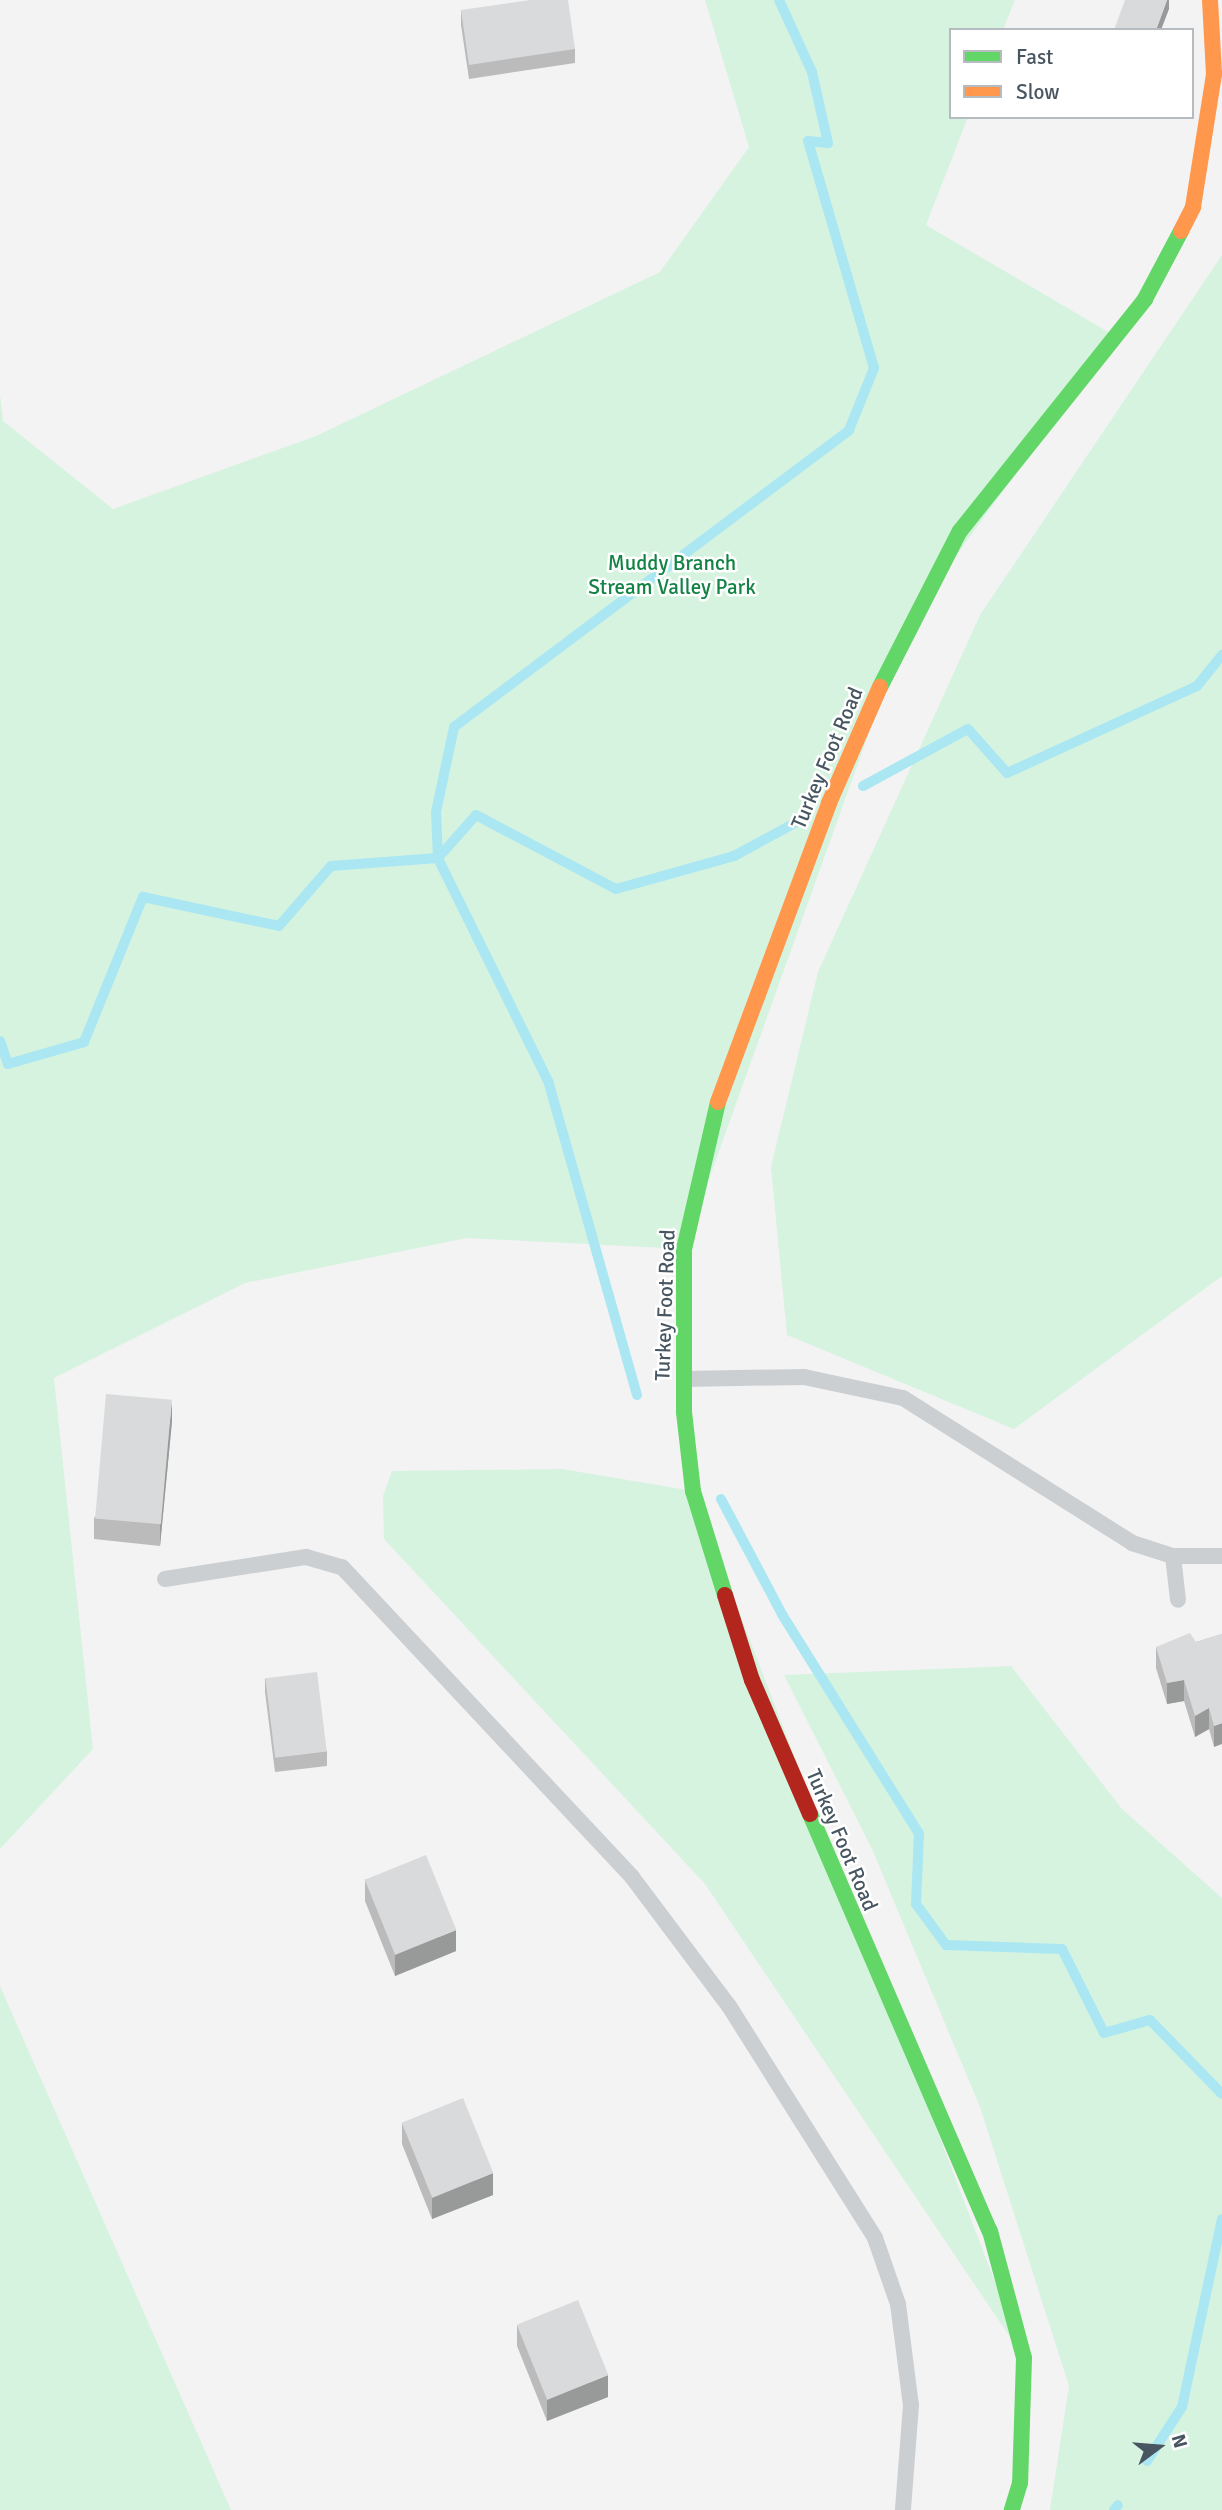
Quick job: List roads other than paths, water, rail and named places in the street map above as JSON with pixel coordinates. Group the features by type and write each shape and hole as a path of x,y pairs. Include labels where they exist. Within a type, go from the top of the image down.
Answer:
{"street":[{"name":"Turkey Foot Road","path":"1012,2510 1020,2483 1024,2358 990,2231 752,1680 693,1491 684,1379 684,1249 711,1121 829,803 908,621 960,531 1145,299 1193,207 1214,74 1210,0"}],"lane":[{"path":"684,1379 804,1377 903,1398 1132,1543 1173,1556 1222,1556"},
{"path":"1173,1556 1178,1600"},
{"path":"164,1579 306,1557 342,1567 632,1877 729,2006 875,2238 898,2304 911,2405 903,2510"}],"waterway":[{"path":"637,1395 549,1083 438,858 436,812 454,727 849,430 874,368 808,141 828,143 812,72 779,0"},
{"path":"863,786 968,729 1007,773 1197,686 1222,655"},
{"path":"0,1041 8,1064 84,1042 143,897 279,926 331,866 438,858 476,815 616,889 734,856 795,823"},
{"path":"721,1499 783,1616 919,1834 916,1904 946,1945 1062,1949 1104,2033 1150,2020 1222,2094"},
{"path":"1147,2461 1182,2407 1222,2219"},
{"path":"1114,2510 1118,2505"}],"park label":[{"name":"Muddy Branch Stream Valley Park","path":"672,575"}]}
